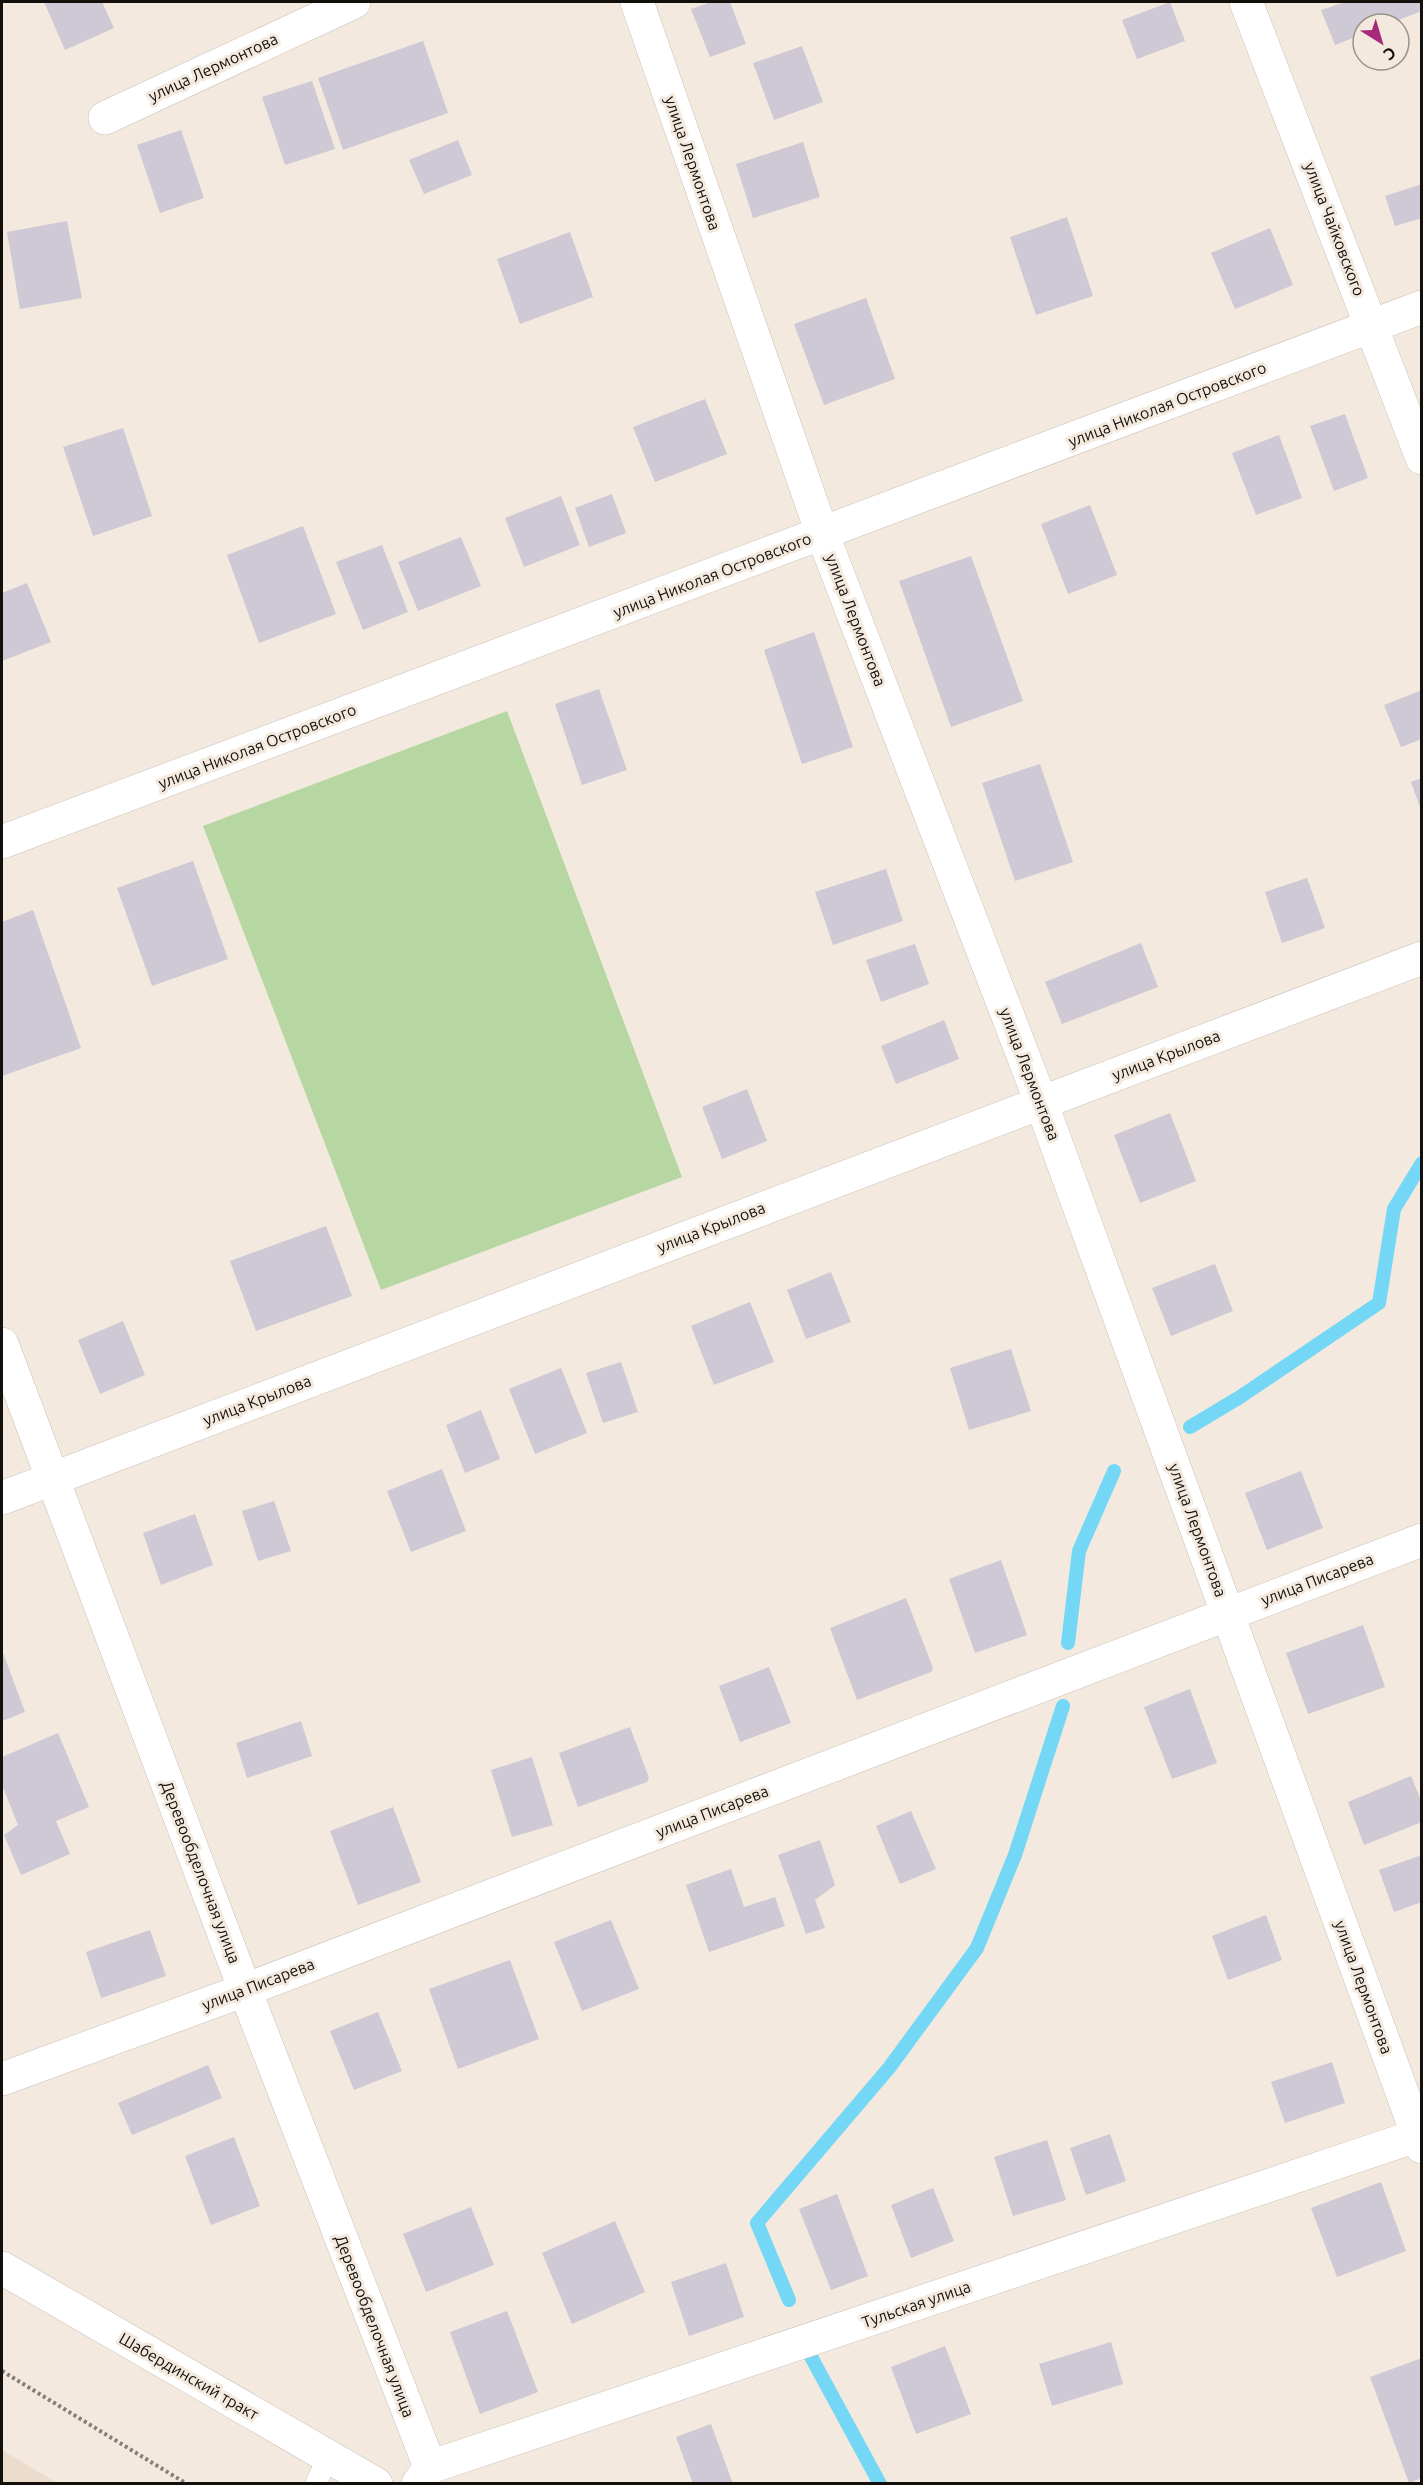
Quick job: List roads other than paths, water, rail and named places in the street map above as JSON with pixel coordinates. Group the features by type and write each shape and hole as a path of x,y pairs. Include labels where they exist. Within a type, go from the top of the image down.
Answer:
{"street":[{"name":"улица Лермонтова","path":"105,118 354,2"},
{"name":"улица Лермонтова","path":"637,2 822,533 1041,1102 1420,2139"},
{"name":"улица Чайковского","path":"1246,2 1422,458"},
{"name":"улица Николая Островского","path":"2,842 1422,307"},
{"name":"улица Крылова","path":"2,1498 1422,958"},
{"name":"Деревообделочная улица","path":"2,1344 245,1990 424,2475"},
{"name":"улица Писарева","path":"2,2079 245,1990 1422,1540"},
{"name":"Тульская улица","path":"424,2475 1420,2139"},
{"name":"Шабердинский тракт","path":"2,2268 322,2470 376,2484"}],"waterway":[{"path":"1190,1427 1240,1397 1379,1303 1394,1209 1422,1163"},
{"path":"1068,1643 1079,1551 1114,1471"},
{"path":"789,2300 757,2223 889,2068 977,1948 1015,1855 1063,1706"},
{"path":"803,2342 880,2484"}]}
